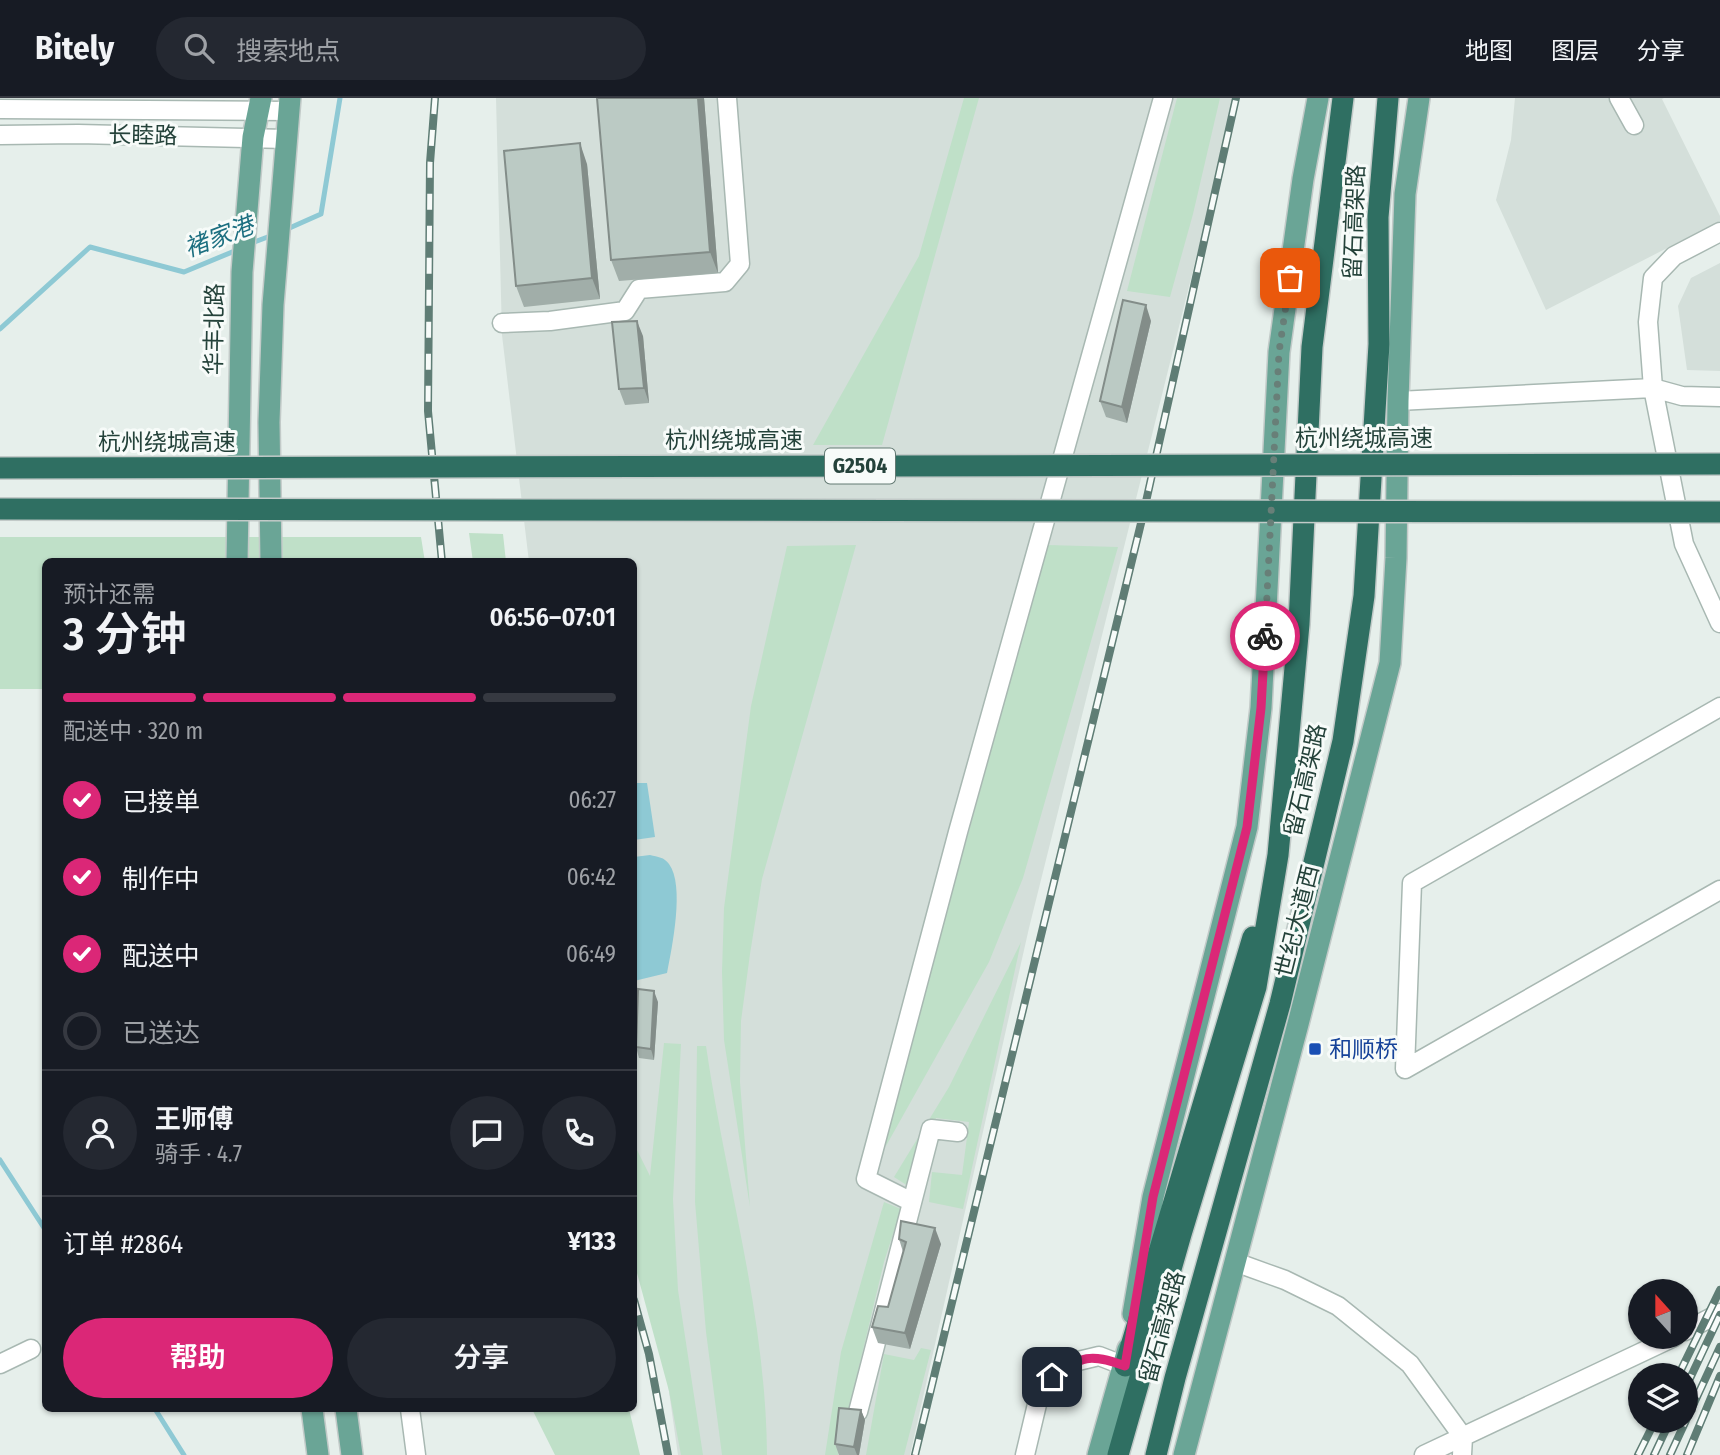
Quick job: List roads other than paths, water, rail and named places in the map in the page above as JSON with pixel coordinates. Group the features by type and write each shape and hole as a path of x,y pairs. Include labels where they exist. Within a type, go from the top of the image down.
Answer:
{"highway":[{"name":"留石高架路","path":"1118,1455 1256,987 1278,855 1299,624 1312,347 1343,98"},
{"name":"留石高架路","path":"1156,1455 1174,1377 1280,1004 1343,741 1364,596 1379,344 1378,217 1388,98"},
{"name":"杭州绕城高速","path":"0,468 1720,464"},
{"name":"G2504","path":"0,509 1720,512"},
{"path":"1125,1366 1278,855"}],"main road":[{"path":"1098,1455 1125,1366 1153,1197 1247,827 1261,708 1279,352 1303,179 1318,98"},
{"name":"世纪大道西","path":"1184,1455 1390,663 1396,558 1405,194 1419,98"},
{"name":"华丰北路","path":"237,558 242,272 253,137 260,104"},
{"path":"271,558 270,422 276,260 289,104"},
{"path":"312,1412 318,1455"},
{"path":"346,1412 352,1455"}],"street":[{"path":"502,323 550,321 625,311 639,289 725,282 740,264 727,98"},
{"path":"912,1202 866,1179 962,819 1163,98"},
{"path":"1619,98 1634,125"},
{"name":"长睦路","path":"0,109 289,104"},
{"name":"长睦路","path":"0,135 286,139"},
{"path":"1720,232 1674,256 1653,278 1648,322 1653,388 1684,544 1720,622"},
{"path":"1398,401 1653,388 1682,396 1720,397"},
{"path":"1720,707 1412,883 1405,1069 1720,890"},
{"path":"858,1412 931,1129 958,1132"},
{"path":"1235,1262 1285,1280 1338,1306 1410,1364 1463,1446"},
{"path":"1698,1324 1720,1313"},
{"path":"0,1364 31,1349"},
{"path":"1424,1455 1463,1446 1651,1349"},
{"path":"1025,1455 1038,1400 1052,1377 1074,1362 1099,1356 1125,1366"},
{"path":"411,1412 416,1455"}],"water":[{"path":"637,783 647,783 655,837 637,840"},
{"path":"650,855 669,864 674,874 677,901 667,973 637,980 637,857"}],"waterway":[{"name":"褚家港","path":"285,230 321,214 340,98"},
{"name":"褚家港","path":"249,244 273,235"},
{"name":"褚家港","path":"0,329 90,247 184,272 237,250"},
{"path":"0,1160 42,1225"},
{"path":"157,1412 184,1455"}],"railway":[{"path":"435,98 430,163 428,411 442,558"},
{"path":"915,1455 1143,515 1236,98"},
{"path":"1684,1363 1720,1290"},
{"path":"637,1311 649,1354 668,1455"},
{"path":"1697,1363 1720,1315"},
{"path":"1670,1455 1720,1347"},
{"path":"1687,1455 1720,1376"},
{"path":"1638,1455 1649,1433"},
{"path":"1654,1455 1664,1433"}],"place":[{"name":"和顺桥","path":"1315,1049"}]}
